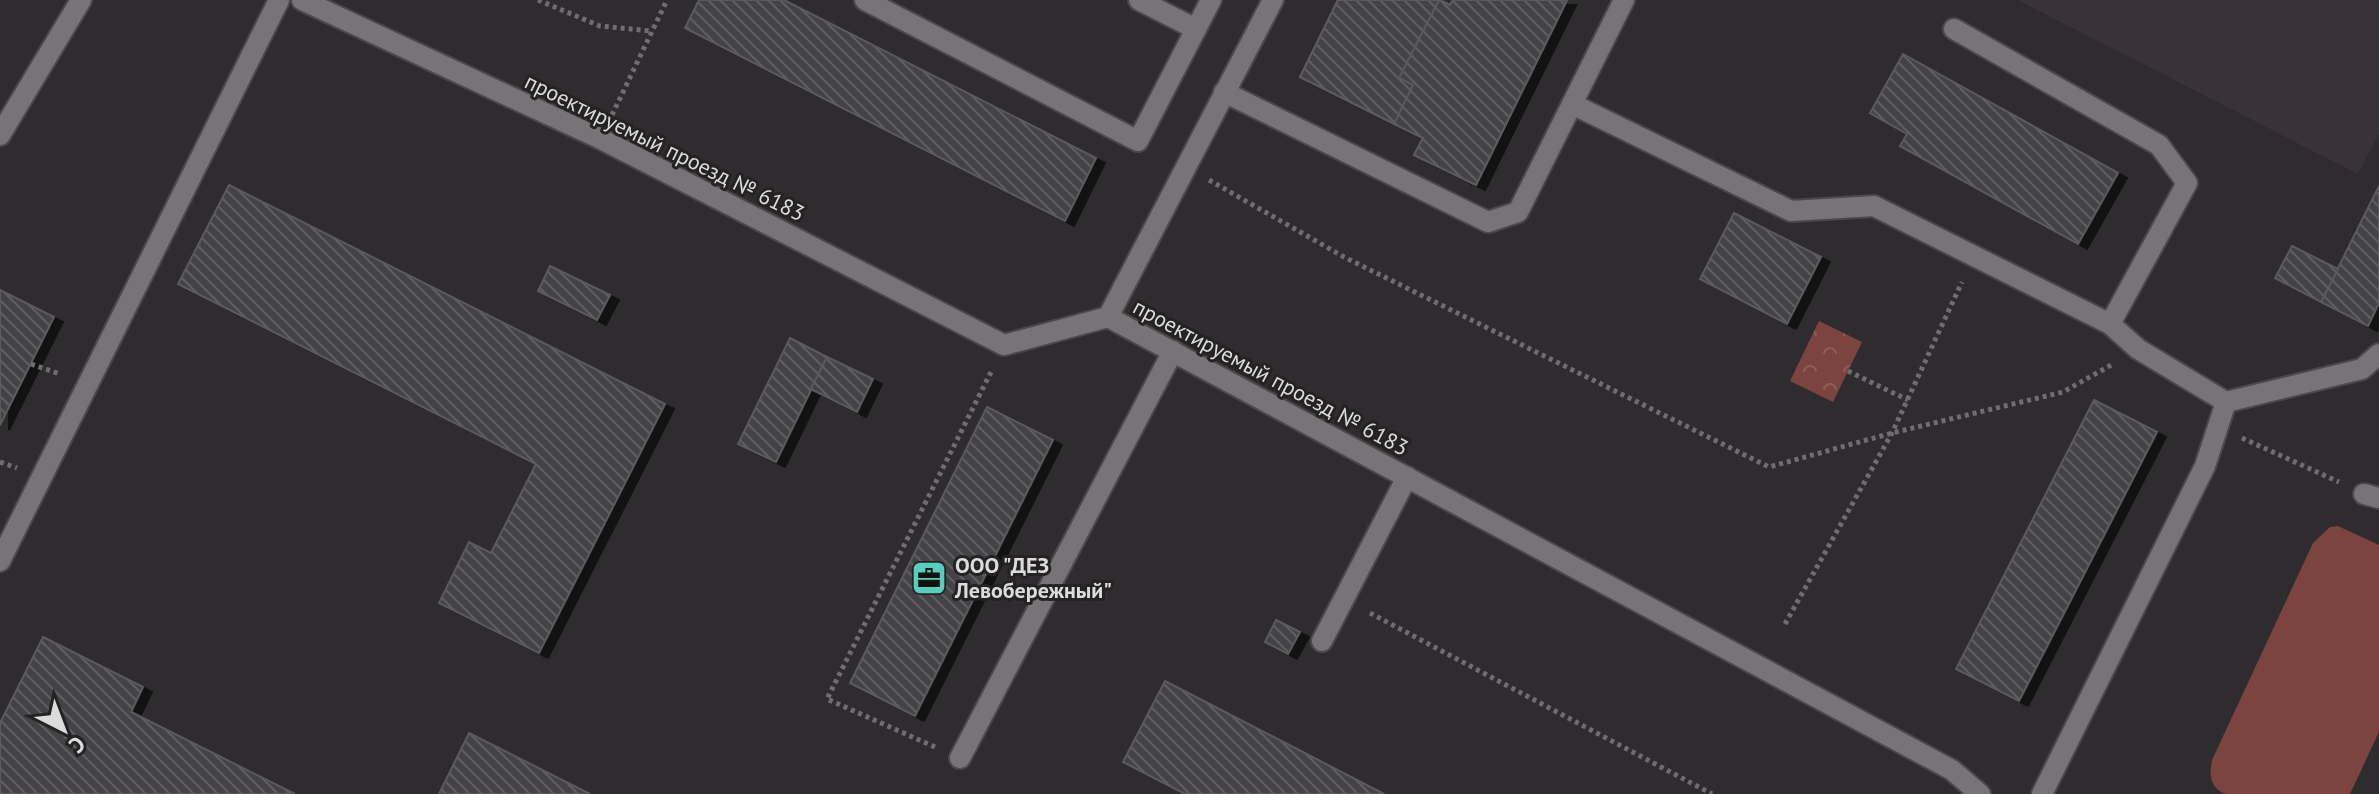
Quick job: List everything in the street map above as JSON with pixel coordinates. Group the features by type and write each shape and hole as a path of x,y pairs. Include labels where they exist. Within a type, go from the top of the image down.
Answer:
{"street":[{"path":"0,135 81,0"},
{"path":"0,561 279,0"},
{"name":"проектируемый проезд № 6183","path":"302,0 601,139 1004,345 1108,317 1952,770 1980,794"},
{"path":"865,0 1138,141 1211,0"},
{"path":"1139,0 1196,29"},
{"path":"1108,317 1273,0"},
{"path":"1224,92 1488,222 1518,212 1624,0"},
{"path":"1954,29 2159,145 2187,183 2110,324"},
{"path":"1572,104 1791,211 1874,206 2110,324 2138,349 2226,402 2362,369 2379,354"},
{"path":"960,758 1173,351"},
{"path":"2042,794 2205,466 2226,402"},
{"path":"1322,641 1407,477"}],"path":[{"path":"538,0 600,26 651,31"},
{"path":"618,101 667,0"},
{"path":"1185,166 1344,257 1769,467 1892,433 2063,392 2138,349"},
{"path":"1785,624 1892,433 1974,256"},
{"path":"960,758 827,699 1004,345"},
{"path":"31,364 64,376"},
{"path":"1848,371 1908,400"},
{"path":"2220,427 2371,496"},
{"path":"0,462 18,468"},
{"path":"1343,600 1712,794"}],"shaded area":[{"path":"2018,0 2379,0 2379,134 2358,174"}],"green space":[{"path":"1819,321 1862,342 1833,402 1790,381"},
{"path":"2338,526 2379,545 2379,732 2350,794 2225,794 2216,788 2212,780 2212,760 2313,543 2330,527"}],"building":[{"path":"699,0 784,0 1096,158 1065,221 685,28"},
{"path":"1338,0 1439,0 1399,78 1413,85 1394,124 1300,77"},
{"path":"1338,0 1440,0 1450,5 1453,0 1567,0 1476,185 1414,155 1423,138 1300,77"},
{"path":"1439,0 1450,5 1453,0 1567,0 1476,185 1414,155 1423,138 1394,124 1413,85 1399,78"},
{"path":"1903,54 2118,173 2078,244 1900,146 1907,134 1870,113"},
{"path":"229,185 665,404 539,653 439,603 469,542 491,553 536,464 178,284"},
{"path":"2379,186 2379,303 2368,326 2321,302"},
{"path":"1734,213 1821,257 1787,324 1700,279"},
{"path":"2292,246 2338,269 2321,302 2275,278"},
{"path":"550,266 610,295 597,320 538,291"},
{"path":"0,290 54,317 0,425"},
{"path":"790,338 827,357 776,462 738,444"},
{"path":"827,357 873,379 857,412 811,389"},
{"path":"2094,400 2157,432 2019,701 1956,669"},
{"path":"987,407 1053,440 915,716 850,683"},
{"path":"1276,620 1300,632 1288,654 1265,642"},
{"path":"43,637 143,687 131,712 295,794 0,794 0,723"},
{"path":"1165,681 1384,794 1185,794 1123,762"},
{"path":"469,733 590,794 439,794"}],"place":[{"name":"ООО \"ДЕЗ Левобережный\"","path":"929,578"}]}
